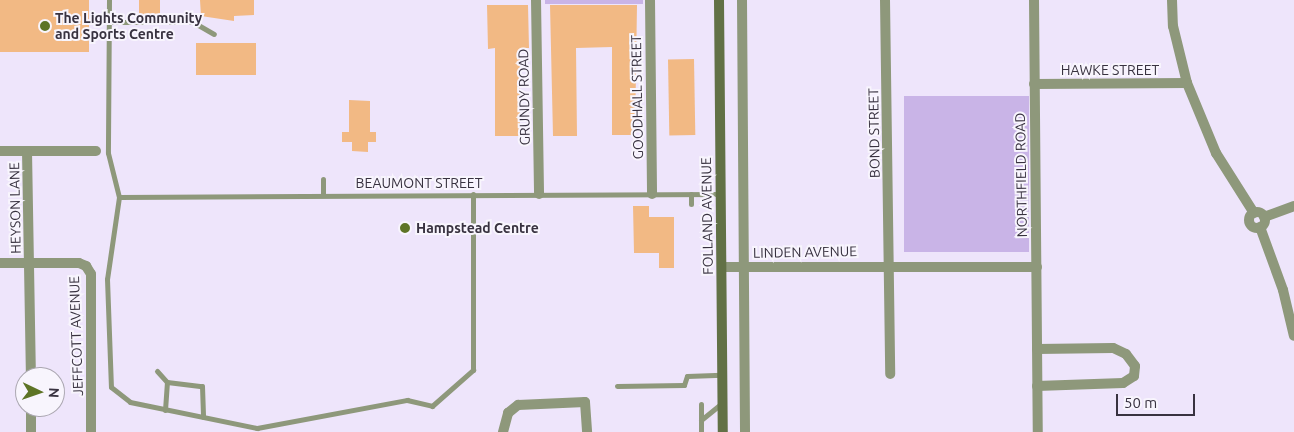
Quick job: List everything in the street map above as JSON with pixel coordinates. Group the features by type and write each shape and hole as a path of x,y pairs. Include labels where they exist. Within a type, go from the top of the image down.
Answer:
{"street":[{"name":"GRUNDY ROAD","path":"536,0 539,194"},
{"name":"GOODHALL STREET","path":"650,0 652,194"},
{"name":"FOLLAND AVENUE","path":"719,0 723,432"},
{"path":"742,0 745,432"},
{"name":"BOND STREET","path":"885,0 889,265"},
{"name":"NORTHFIELD ROAD","path":"1034,0 1038,432"},
{"path":"1172,0 1172,26 1187,83 1216,154 1260,219 1283,290 1294,336"},
{"name":"HAWKE STREET","path":"1034,84 1187,83"},
{"path":"0,152 96,151"},
{"name":"HEYSON LANE","path":"27,152 31,367"},
{"path":"1260,219 1294,206"},
{"name":"JEFFCOTT AVENUE","path":"0,263 79,263 86,266 91,274 91,432"},
{"path":"889,265 890,374"},
{"name":"LINDEN AVENUE","path":"722,267 1036,266"},
{"path":"1037,349 1113,348 1126,354 1135,366 1134,376 1123,383 1037,386"},
{"path":"503,432 508,413 518,405 585,402 587,432"},
{"path":"31,417 32,432"}],"lane":[{"path":"109,0 108,153 119,197 107,279 111,387 130,402 257,428 407,400 432,406 473,370 473,194"},
{"path":"109,22 193,22 214,34"},
{"path":"323,179 323,195"},
{"path":"691,194 691,204"},
{"name":"BEAUMONT STREET","path":"119,197 720,194"},
{"path":"157,371 167,382 202,386 202,417"},
{"path":"617,386 684,385 687,376 723,375"},
{"path":"165,410 167,382"},
{"path":"701,420 723,402"},
{"path":"701,404 701,432"}],"shaded area":[{"path":"545,0 643,0 643,4 545,4"},
{"path":"904,96 1029,96 1029,252 904,252"}],"building":[{"name":"The Lights Community and Sports Centre","path":"0,0 89,0 89,52 0,52"},
{"path":"139,0 160,0 160,16 139,16"},
{"path":"200,0 254,0 254,15 234,16 234,21 201,16"},
{"path":"487,5 528,5 529,48 520,48 520,136 495,136 495,48 488,49"},
{"path":"550,5 637,5 635,135 612,135 612,47 576,48 577,136 553,136"},
{"path":"196,43 256,43 256,75 196,75"},
{"path":"668,59 694,59 695,135 669,135"},
{"path":"349,100 370,101 370,132 376,132 376,142 368,142 368,152 352,151 352,142 342,142 342,132 349,132"},
{"path":"633,206 649,206 649,217 674,217 674,268 659,268 659,253 634,253"}],"place":[{"name":"The Lights Community and Sports Centre","path":"45,26"},
{"name":"Hampstead Centre","path":"405,228"}]}
